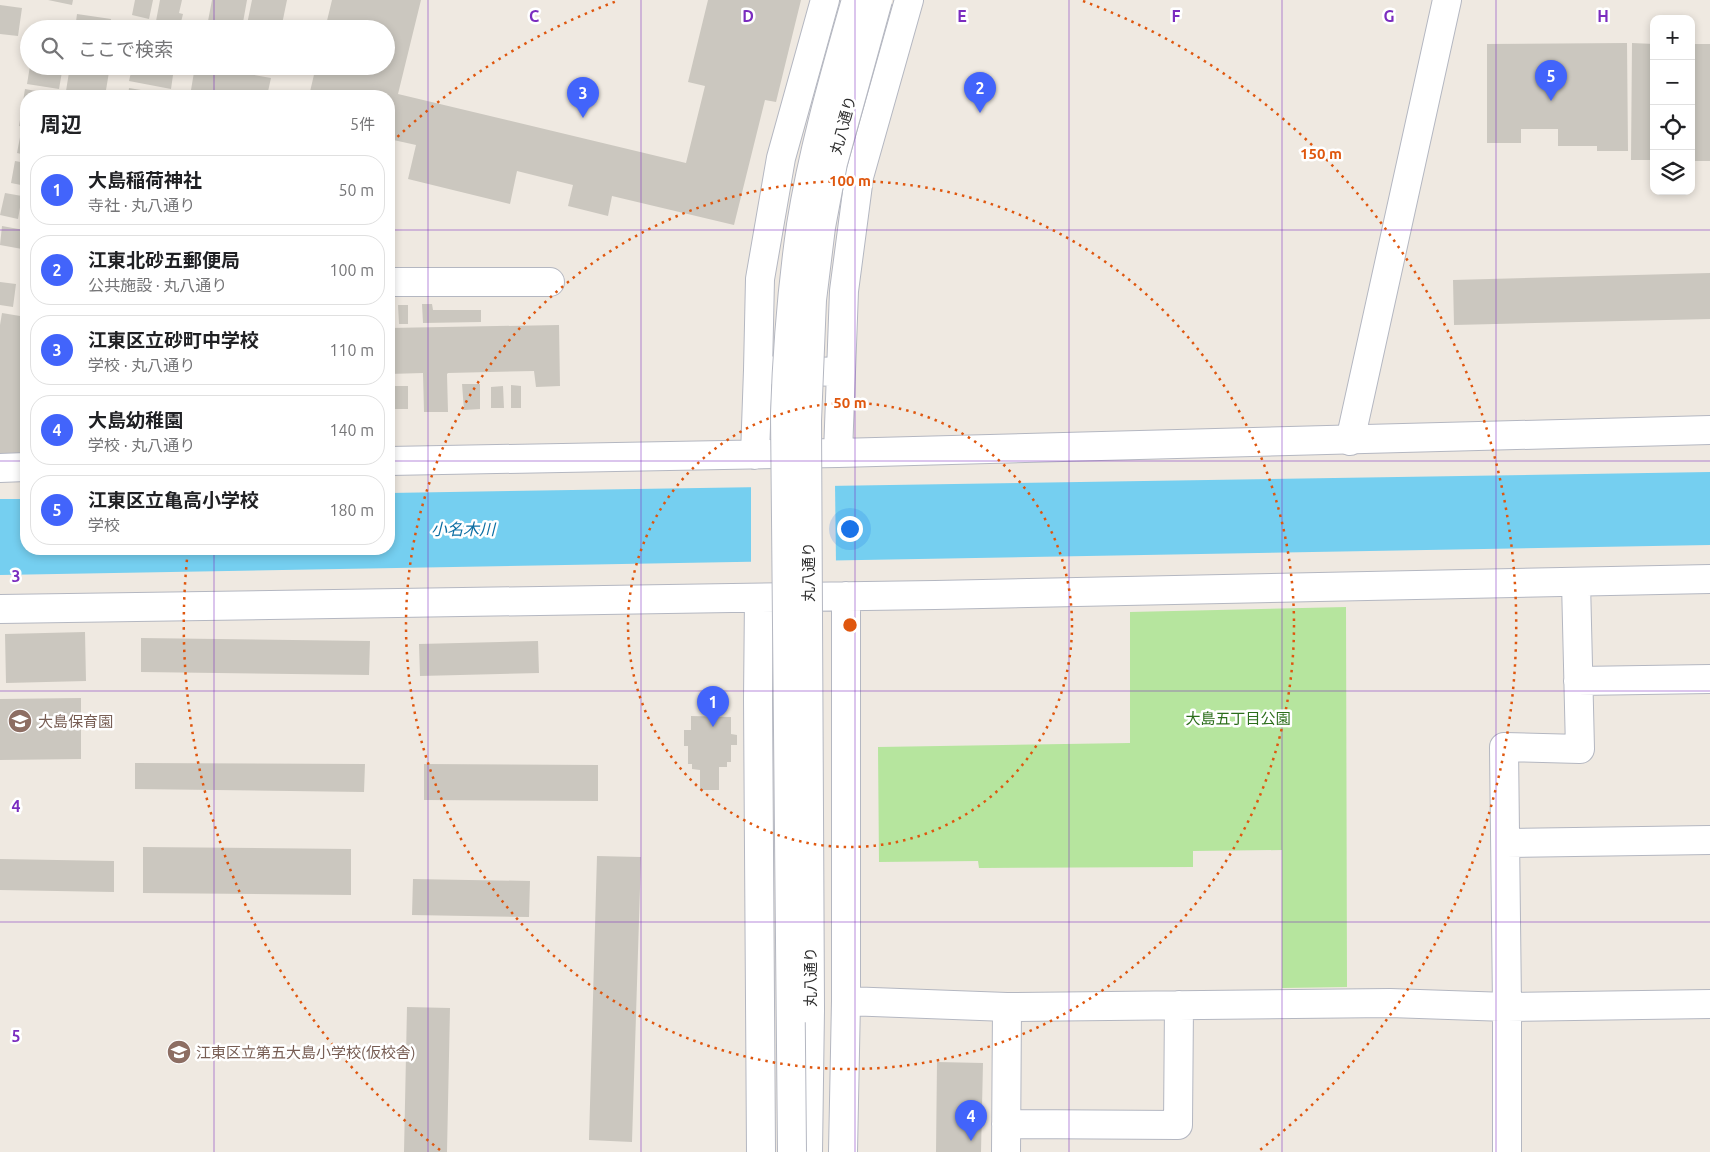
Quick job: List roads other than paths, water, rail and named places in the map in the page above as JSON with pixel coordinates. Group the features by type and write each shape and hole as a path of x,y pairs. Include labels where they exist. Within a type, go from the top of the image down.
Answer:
{"street":[{"path":"755,455 760,279 781,158 825,0"},
{"name":"丸八通り","path":"792,1152 785,424 788,344 801,224 812,167 829,95 856,0"},
{"name":"丸八通り","path":"808,1152 810,1009 807,421 812,300 821,227 833,163 878,0"},
{"path":"838,453 844,291 859,177 909,0"},
{"path":"1350,440 1447,0"},
{"path":"395,282 550,282"},
{"path":"758,370 840,372"},
{"path":"395,460 755,455 1710,430"},
{"path":"0,468 20,467"},
{"path":"0,609 759,598 1710,579"},
{"path":"1507,1152 1504,747 1580,749 1576,582"},
{"path":"843,1152 846,1001 846,596"},
{"path":"759,598 761,1152"},
{"path":"1578,682 1710,679"},
{"path":"1506,842 1710,840"},
{"path":"846,1001 1007,1007 1409,1003 1507,1007 1710,1004"},
{"path":"1006,1124 1178,1125 1179,1006"},
{"path":"1006,1152 1007,1007"}],"water":[{"name":"小名木川","path":"1710,472 1710,545 0,575 0,499 20,499 20,555 395,555 395,493"}],"place":[{"name":"江東区立亀高小学校","path":"1551,101"},
{"name":"江東北砂五郵便局","path":"980,113"},
{"name":"江東区立砂町中学校","path":"583,118"},
{"name":"大島保育園","path":"20,721"},
{"name":"大島稲荷神社","path":"713,727"},
{"name":"江東区立第五大島小学校(仮校舎)","path":"179,1052"},
{"name":"大島幼稚園","path":"971,1141"}],"park label":[{"name":"大島五丁目公園","path":"1238,718"}]}
